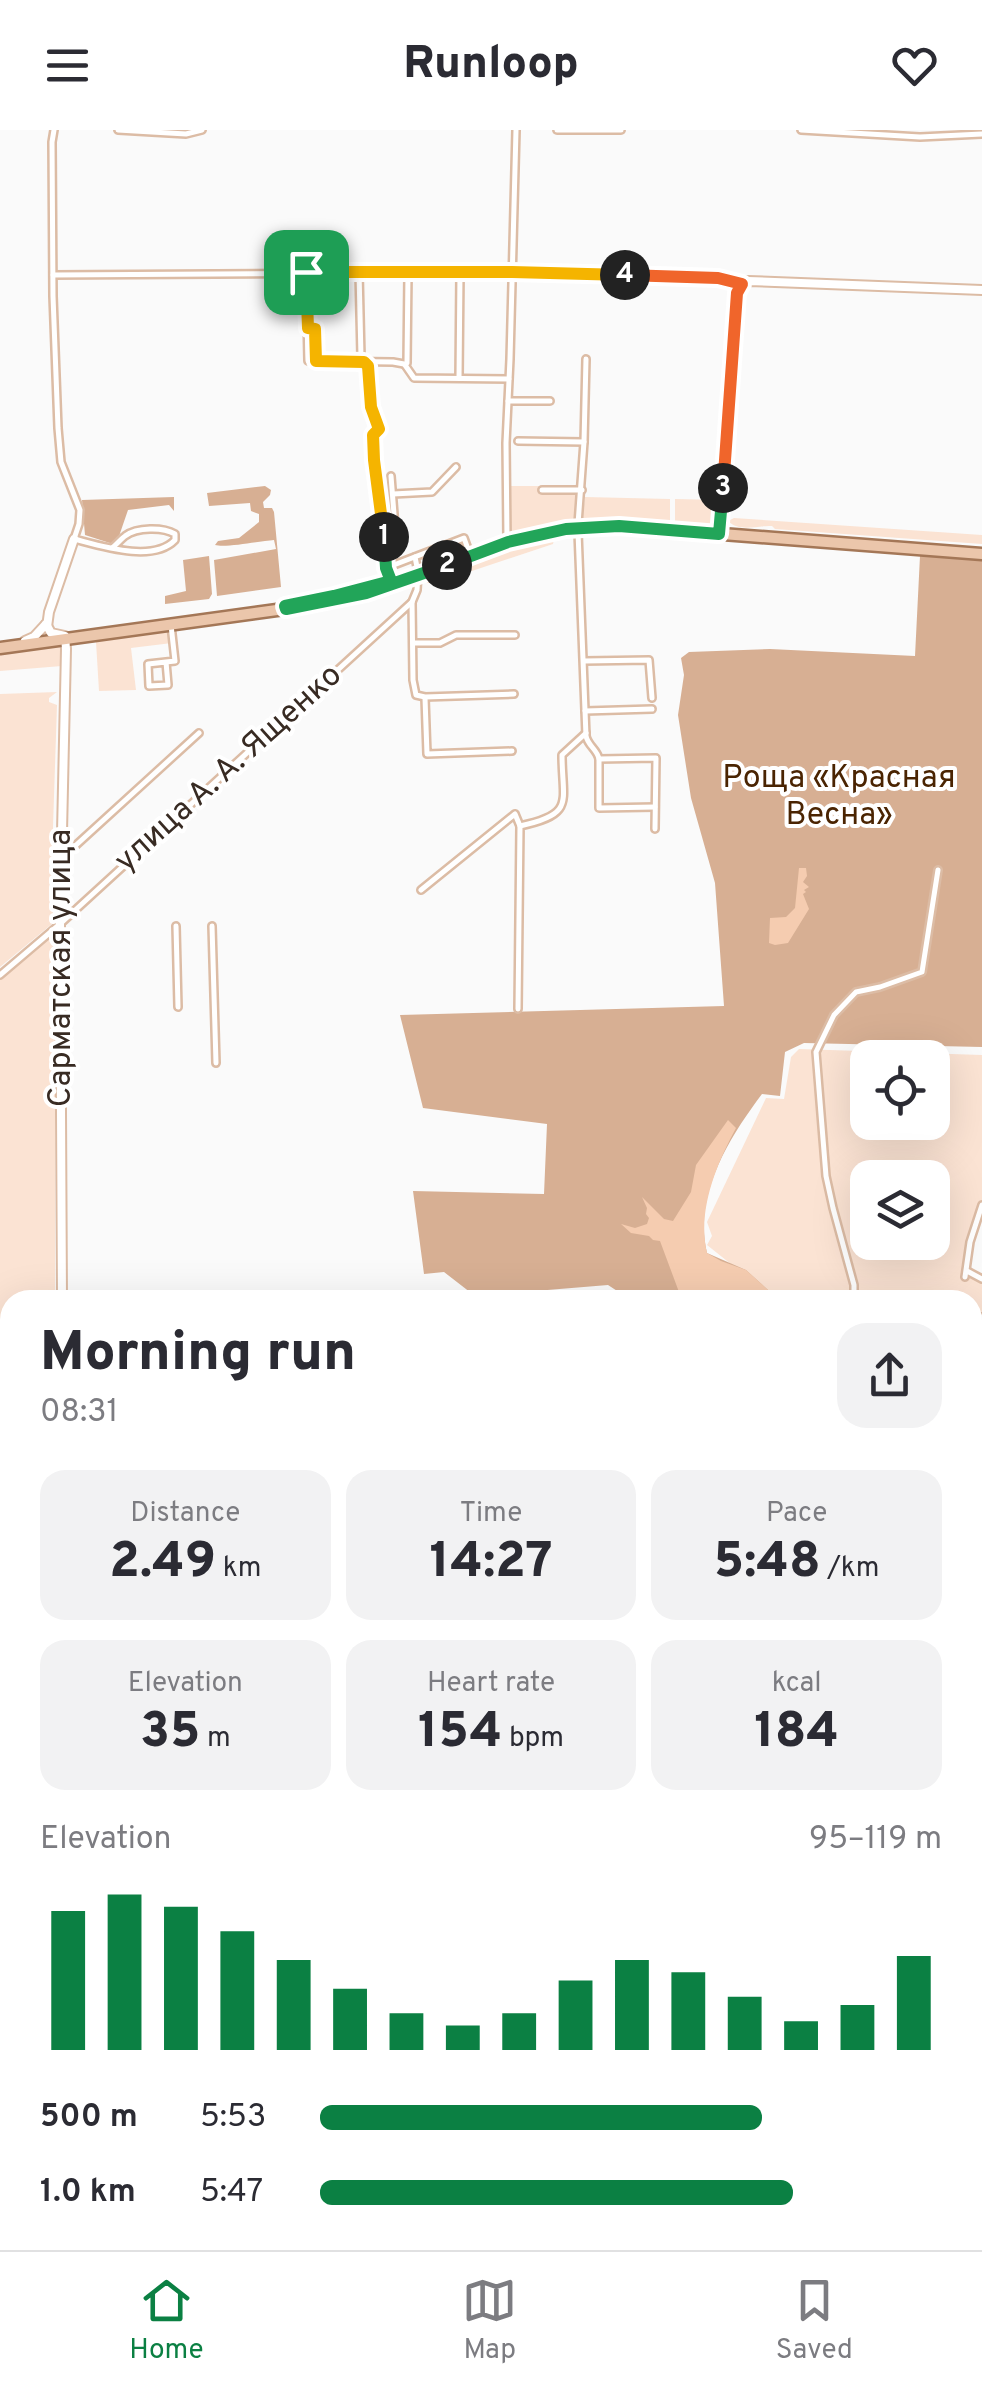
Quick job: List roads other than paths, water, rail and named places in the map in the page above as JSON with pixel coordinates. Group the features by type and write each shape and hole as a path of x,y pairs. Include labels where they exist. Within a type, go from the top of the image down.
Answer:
{"main road":[{"path":"720,532 737,293 742,284 748,281 982,290"},
{"path":"46,624 51,632 66,638 286,607 417,574 544,529 619,522 982,551"},
{"path":"0,646 171,625 366,593 508,542 578,526"},
{"path":"25,641 46,624 74,539"},
{"path":"46,624 49,640"},
{"name":"Сарматская улица","path":"62,1290 60,924 66,638"},
{"path":"0,646 49,640"}],"street":[{"path":"54,130 53,276 61,462 80,510 74,539 112,548 132,551 168,547 176,540 168,530 132,532 112,548"},
{"path":"118,130 186,134 202,130"},
{"path":"507,539 505,478 516,130"},
{"path":"557,130 620,130"},
{"path":"801,130 920,137 982,134"},
{"path":"306,272 308,361"},
{"path":"359,272 361,357 368,366 371,407 379,429 373,435 374,460 386,568 391,581"},
{"path":"405,365 408,272"},
{"path":"53,276 512,272 718,278 742,284"},
{"path":"459,378 460,273"},
{"path":"308,328 315,329 316,361 394,362 405,365 414,378 510,379"},
{"path":"586,359 578,526 587,743 600,759 600,808 655,806"},
{"path":"508,401 550,400"},
{"path":"518,441 584,442"},
{"path":"393,494 432,492 456,467"},
{"path":"384,530 394,527 391,476"},
{"path":"542,490 582,490"},
{"path":"386,568 464,538 474,551"},
{"path":"414,557 418,590 412,602 416,695 514,694"},
{"name":"улица А. А. Ященко","path":"0,975 412,602"},
{"path":"166,662 168,684 149,686 148,664 166,662 175,661 171,625"},
{"path":"413,643 440,643 456,635 514,635"},
{"path":"584,661 649,660 652,698"},
{"path":"425,697 427,754 512,751"},
{"path":"585,711 652,709"},
{"path":"61,859 199,733"},
{"path":"520,826 548,820 560,810 565,790 562,755 586,733"},
{"path":"600,759 656,758 655,830"},
{"path":"421,890 515,814 520,826 518,1009"},
{"path":"854,1290 826,1176 816,1052 834,1015 856,992 922,972 938,870"},
{"path":"176,926 178,1007"},
{"path":"212,926 216,1063"},
{"path":"982,1206 970,1242 966,1274 982,1278"}],"park label":[{"name":"Роща «Красная Весна»","path":"839,798"}]}
